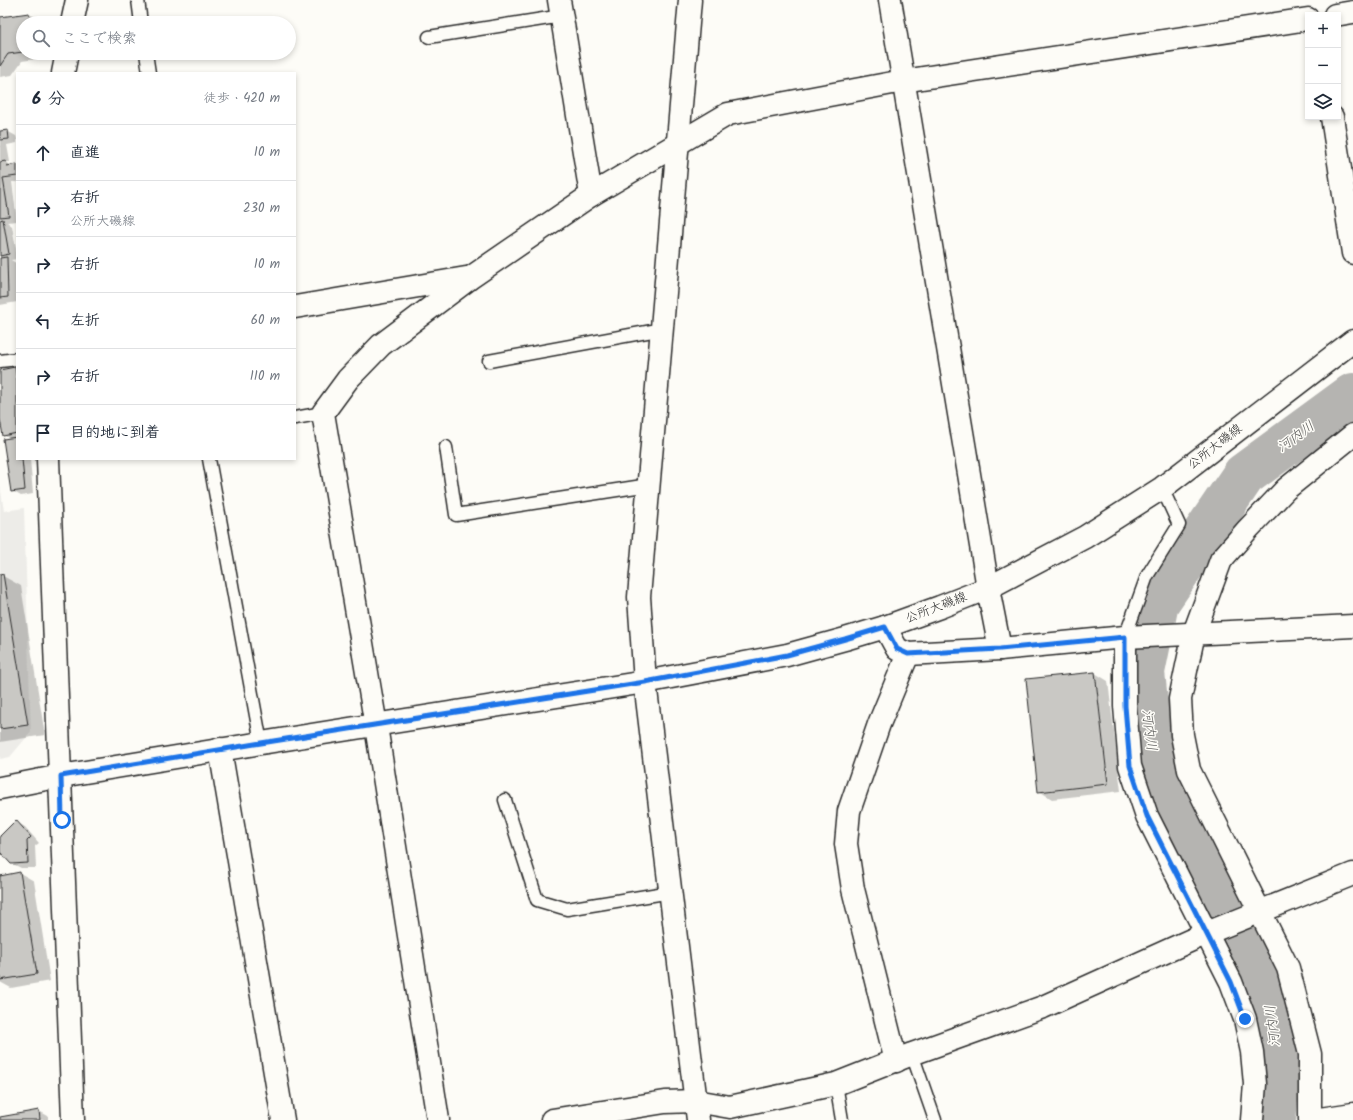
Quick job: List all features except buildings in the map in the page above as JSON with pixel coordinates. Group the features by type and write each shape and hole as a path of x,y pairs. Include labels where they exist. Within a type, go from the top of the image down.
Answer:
{"street":[{"path":"74,16 77,0"},
{"path":"690,0 639,597 645,682 697,1111"},
{"path":"890,0 988,588 1000,649"},
{"path":"560,8 592,194"},
{"path":"1341,14 1353,12"},
{"path":"438,1120 376,726 323,413 348,379 381,345 470,278 592,194 728,114 903,81 1305,19"},
{"path":"63,72 66,60"},
{"path":"1332,120 1353,252"},
{"path":"296,307 470,278"},
{"name":"公所大磯線","path":"0,788 220,749 376,726 645,682 787,655 885,627 988,588 1085,537 1162,488 1353,341"},
{"path":"1310,1120 1310,1054 1288,968 1189,770 1182,735 1180,699 1194,633 1221,560 1286,489 1353,435"},
{"path":"48,460 73,1120"},
{"path":"885,627 897,649 908,654 1000,649 1125,637 1353,626"},
{"path":"1125,637 1125,706 1130,766 1147,816 1231,982 1245,1019 1252,1052 1255,1084 1252,1120"},
{"path":"904,1058 853,889 846,844 849,811 879,724 908,654"},
{"path":"220,749 283,1120"},
{"path":"552,1120 665,1102 697,1111 730,1107 836,1084 1043,1007 1207,933 1353,874"},
{"path":"1313,1120 1353,1114"}],"lane":[{"path":"138,0 140,16"},
{"path":"429,37 560,8"},
{"path":"147,60 149,72"},
{"path":"489,361 663,329"},
{"path":"0,361 16,359"},
{"path":"296,418 323,413"},
{"path":"446,447 456,515 649,485"},
{"path":"209,460 261,743"},
{"path":"1125,637 1147,576 1179,525 1162,488"},
{"path":"505,800 537,900 567,909 671,892"},
{"path":"904,1058 935,1120"},
{"path":"836,1084 842,1120"}],"shaded area":[{"path":"0,485 4,511 24,508 31,732 10,757 0,759"}],"waterway":[{"name":"河内川","path":"1274,1120 1277,1089 1274,1019 1262,970 1151,753 1143,672 1157,603 1244,475 1353,395"}],"route":[{"path":"62,820 61,776 645,682 787,655 885,627 897,649 908,654 1000,649 1125,637 1125,706 1130,766 1147,816 1231,982 1245,1019"}]}
